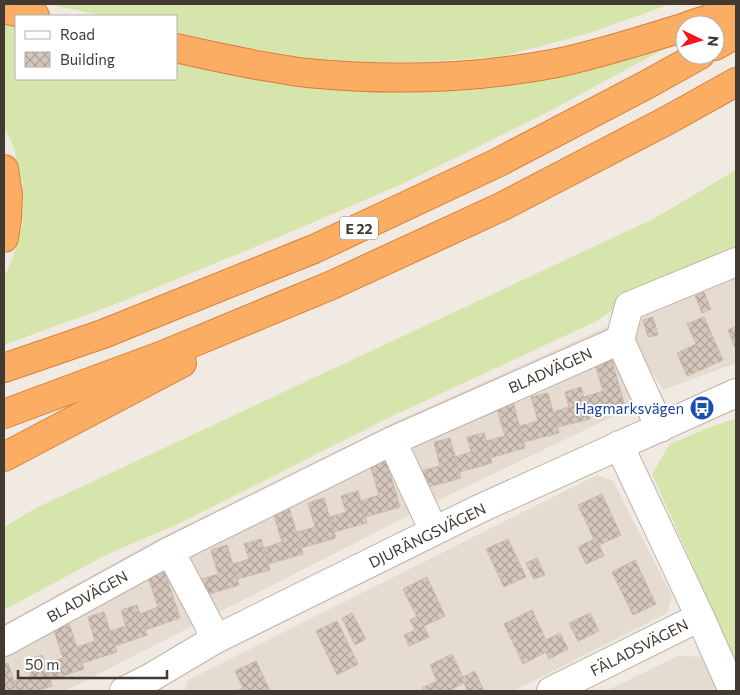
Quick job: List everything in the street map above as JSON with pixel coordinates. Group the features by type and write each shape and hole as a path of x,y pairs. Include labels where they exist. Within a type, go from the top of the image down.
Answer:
{"highway":[{"path":"4,9 31,15"},
{"path":"721,15 736,10"},
{"path":"178,48 224,59 305,73 373,78 438,77 495,72 557,63 623,46 675,29"},
{"path":"725,40 736,34"},
{"name":"E 22","path":"4,368 103,334 314,249 495,164 683,65"},
{"name":"E 22","path":"4,414 163,355 332,285 501,206 668,120 736,82"},
{"path":"4,169 8,194 4,238"},
{"path":"4,457 332,285"}],"street":[{"path":"660,428 620,340 629,306 736,262"},
{"name":"BLADVÄGEN","path":"4,642 170,551 392,441 620,340"},
{"name":"DJURÄNGSVÄGEN","path":"124,691 154,684 214,640 478,509 736,393"},
{"path":"392,441 434,531"},
{"path":"619,445 733,691"},
{"path":"170,551 208,623 214,640"},
{"name":"FÄLADSVÄGEN","path":"551,691 700,617"}],"shaded area":[{"path":"736,261 736,363 663,390 631,339 647,303"},
{"path":"609,326 637,405 447,496 65,691 4,691 4,624 160,538 391,424"},
{"path":"597,475 613,481 672,596 667,613 514,691 185,691 188,680"},
{"path":"678,656 709,657 719,691 606,691"}],"green space":[{"path":"46,4 671,4 589,33 504,56 429,62 360,62 309,58 248,48 178,32 178,15 100,15"},
{"path":"4,22 15,25 15,80 178,80 178,61 230,74 307,86 670,46 542,115 402,184 121,302 4,345 4,278 13,257 23,223 23,183 13,145 4,127"},
{"path":"736,170 736,246 632,296 597,321 384,420 178,524 108,554 4,610 4,527 36,508 655,218"},
{"path":"736,418 736,662 652,474 670,444"}],"building":[{"path":"704,292 711,309 702,313 695,296"},
{"path":"653,317 658,335 648,337 643,320"},
{"path":"704,317 723,360 687,376 677,353 696,344 687,324"},
{"path":"736,326 736,350 728,330"},
{"path":"611,357 624,403 589,413 584,397 603,391 594,361"},
{"path":"581,387 590,419 557,427 553,412 569,407 565,392"},
{"path":"548,393 559,433 524,442 520,426 538,421 531,397"},
{"path":"513,401 525,448 490,458 486,441 505,436 496,406"},
{"path":"484,433 492,463 459,472 455,457 471,452 467,437"},
{"path":"450,438 461,478 425,488 421,471 440,466 434,442"},
{"path":"386,460 400,507 365,517 360,501 379,495 370,465"},
{"path":"358,491 367,523 334,532 330,517 346,512 341,496"},
{"path":"602,494 621,535 599,545 604,556 586,564 578,547 594,539 578,505"},
{"path":"324,498 336,538 301,548 297,532 315,527 308,503"},
{"path":"289,507 303,554 268,564 264,548 282,542 273,512"},
{"path":"261,539 270,570 237,579 233,564 249,559 244,544"},
{"path":"508,539 526,577 504,587 486,549"},
{"path":"227,545 239,585 203,596 199,580 218,574 211,550"},
{"path":"537,558 545,575 534,579 526,563"},
{"path":"635,560 656,604 633,615 612,572"},
{"path":"165,572 180,618 145,630 140,614 158,607 148,578"},
{"path":"427,577 445,616 424,626 429,637 409,646 404,635 415,630 410,620 417,617 403,589"},
{"path":"137,605 147,635 115,646 110,631 126,626 121,610"},
{"path":"532,610 546,640 560,633 568,649 549,659 546,652 523,664 504,624"},
{"path":"104,612 117,652 83,663 77,647 95,641 88,617"},
{"path":"352,613 366,639 355,645 342,618"},
{"path":"590,613 599,631 578,641 569,623"},
{"path":"337,621 358,664 337,675 316,631"},
{"path":"69,623 84,669 50,680 45,664 63,658 53,628"},
{"path":"452,654 463,677 475,671 484,691 468,691 464,683 450,691 424,691 422,688 437,681 430,665"},
{"path":"42,655 52,686 35,691 17,691 14,681 31,676 26,660"},
{"path":"256,661 270,691 237,691 243,688 235,671"},
{"path":"8,663 17,691 4,691 4,664"}],"place":[{"name":"Hagmarksvägen","path":"702,408"}]}
